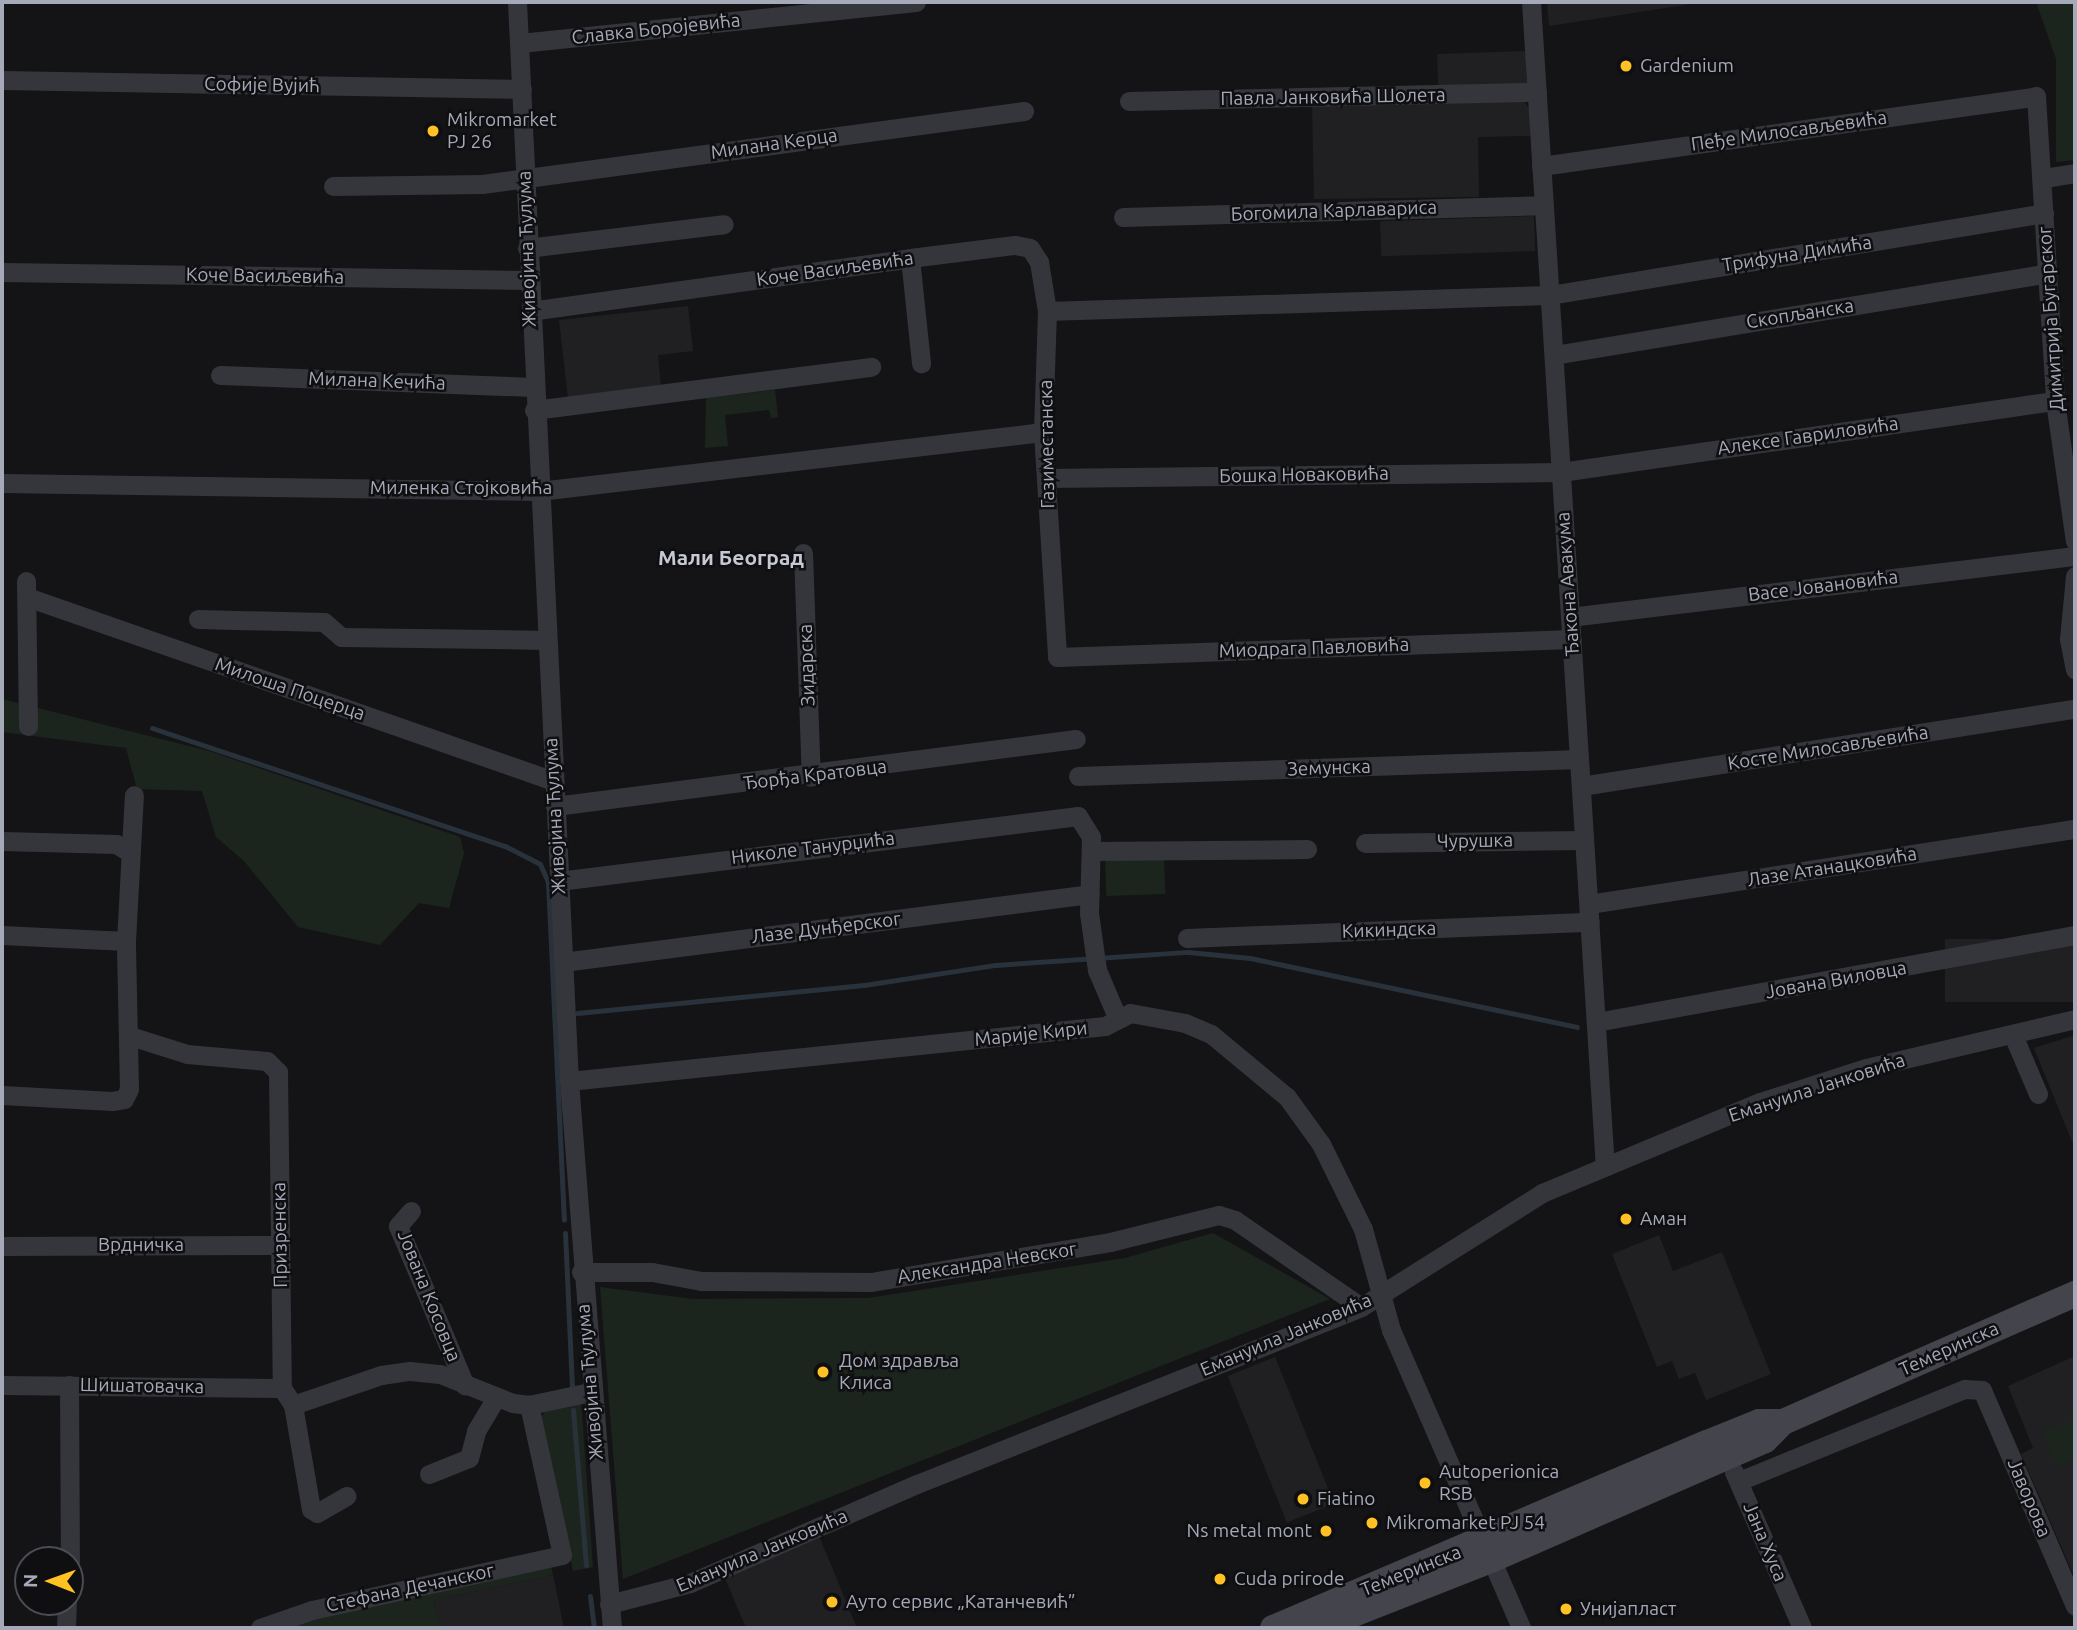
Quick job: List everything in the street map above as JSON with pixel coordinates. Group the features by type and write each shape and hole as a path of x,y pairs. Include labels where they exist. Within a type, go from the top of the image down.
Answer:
{"main road":[{"name":"Темеринска","path":"1273,1628 1489,1550 1727,1456 1765,1440 1783,1422 2075,1294"},
{"name":"Темеринска","path":"1318,1628 1489,1550 1706,1443 1759,1422 1783,1422"}],"street":[{"name":"Живојина Ћулума","path":"517,2 534,410 569,1082 590,1391 612,1628"},
{"name":"Славка Боројевића","path":"520,43 916,2"},
{"name":"Ђакона Авакума","path":"1531,2 1605,1167"},
{"name":"Софије Вујић","path":"2,80 522,89"},
{"name":"Павла Јанковића Шолета","path":"1129,101 1537,92"},
{"name":"Пеђе Милосављевића","path":"1541,166 2036,96"},
{"name":"Димитрија Бугарског","path":"2036,96 2044,178 2055,401 2075,541"},
{"name":"Милана Керца","path":"333,186 482,184 1024,111"},
{"path":"2044,178 2075,173"},
{"name":"Богомила Карлавариса","path":"1123,217 1544,205"},
{"name":"Трифуна Димића","path":"1047,311 1550,295 2044,213"},
{"path":"527,248 724,224"},
{"name":"Коче Васиљевића","path":"530,311 1015,245"},
{"name":"Газиместанска","path":"1015,245 1030,248 1039,262 1047,311 1043,432 1057,657"},
{"path":"910,258 921,363"},
{"name":"Коче Васиљевића","path":"2,272 529,280"},
{"name":"Скопљанска","path":"1553,355 2047,274"},
{"path":"534,410 871,367"},
{"name":"Милана Кечића","path":"220,375 533,387"},
{"name":"Алексе Гавриловића","path":"1561,472 2055,401"},
{"name":"Миленка Стојковића","path":"2,483 539,491 1043,432"},
{"name":"Бошка Новаковића","path":"1047,478 1561,472"},
{"name":"Зидарска","path":"803,553 811,777"},
{"name":"Васе Јовановића","path":"1570,617 2075,556"},
{"path":"2075,576 2069,639 2075,669"},
{"name":"Милоша Поцерца","path":"28,726 26,589 554,781"},
{"path":"198,619 324,622 341,637 547,640"},
{"name":"Миодрага Павловића","path":"1057,657 1572,639"},
{"name":"Косте Милосављевића","path":"1581,786 2075,709"},
{"name":"Ђорђа Кратовца","path":"555,807 811,777 1076,739"},
{"name":"Земунска","path":"1078,776 1579,759"},
{"path":"2,1095 112,1101 124,1099 129,1089 126,941 134,795"},
{"name":"Николе Танурџића","path":"559,881 1066,816 1083,819 1091,851"},
{"name":"Лазе Атанацковића","path":"1589,913 2075,830"},
{"name":"Чурушка","path":"1366,842 1584,840"},
{"path":"2,841 116,844 131,853"},
{"path":"1117,1017 1097,971 1091,940 1091,851 1307,849"},
{"name":"Лазе Дунђерског","path":"562,962 1090,894"},
{"name":"Кикиндска","path":"1187,937 1589,913"},
{"path":"2,935 126,941"},
{"name":"Јована Виловца","path":"1596,1022 2074,935"},
{"name":"Марије Кири","path":"569,1082 1105,1026 1117,1017 1153,1016 1198,1028 1287,1097 1321,1144 1339,1177 1363,1229 1391,1330 1521,1628"},
{"name":"Емануила Јанковића","path":"609,1604 690,1583 917,1484 1361,1307 1475,1231 1542,1193 1773,1098 1866,1068 2075,1019"},
{"path":"2013,1034 2038,1094"},
{"name":"Призренска","path":"130,1036 187,1054 275,1066 279,1245 287,1397 311,1509 317,1513 346,1496"},
{"name":"Јована Косовца","path":"411,1211 398,1226 465,1385"},
{"name":"Александра Невског","path":"581,1272 652,1272 701,1281 870,1282 1098,1245 1219,1215 1235,1220 1361,1307"},
{"name":"Врдничка","path":"2,1246 279,1245"},
{"name":"Шишатовачка","path":"2,1385 69,1385 287,1397 395,1372 440,1374 496,1398 529,1405"},
{"path":"69,1385 70,1546"},
{"name":"Јаворова","path":"1739,1481 1965,1389 1983,1390 2075,1606"},
{"path":"529,1405 590,1391"},
{"path":"429,1474 469,1458 476,1432 496,1398"},
{"name":"Стефана Дечанског","path":"260,1628 312,1610 562,1555 529,1405"},
{"name":"Јана Хуса","path":"1727,1456 1802,1628"}],"shaded area":[{"path":"1547,2 1704,2 1549,26"},
{"path":"2036,2 2075,2 2075,160 2056,162 2056,59"},
{"path":"1526,51 1527,85 1438,88 1437,54"},
{"path":"1522,100 1530,109 1531,136 1478,137 1479,197 1314,199 1312,105"},
{"path":"1534,216 1535,251 1381,256 1380,221"},
{"path":"688,306 693,351 658,355 661,387 568,398 559,320"},
{"path":"775,390 778,417 771,418 769,410 725,415 728,446 705,448 706,398"},
{"path":"2,699 209,751 460,837 464,853 449,908 419,903 380,945 298,927 244,861 216,837 202,791 137,789 126,748 2,732"},
{"path":"1164,857 1165,894 1106,896 1105,859"},
{"path":"1945,939 2075,939 2075,1002 1945,1002"},
{"path":"2075,1035 2075,1149 2034,1048"},
{"path":"1213,1233 1330,1299 623,1579 600,1287 693,1299 868,1298 1125,1258"},
{"path":"1659,1235 1673,1271 1722,1252 1771,1374 1706,1400 1695,1373 1679,1379 1672,1361 1657,1367 1612,1254"},
{"path":"2075,1356 2075,1578 2021,1454 2033,1448 2008,1386"},
{"path":"1275,1357 1334,1503 1287,1523 1228,1376"},
{"path":"581,1400 593,1567 573,1571 541,1419 545,1410"},
{"path":"2075,1419 2075,1458 2056,1466 2042,1432"},
{"path":"819,1536 857,1628 746,1628 724,1576"},
{"path":"551,1567 553,1575 434,1600 440,1628 289,1628 319,1616"},
{"path":"553,1575 564,1628 440,1628 434,1600"}],"waterway":[{"path":"152,728 505,846 540,864 548,882 564,1220"},
{"path":"577,1013 864,985 995,965 1188,952 1250,958 1577,1027"},
{"path":"565,1233 572,1386"},
{"path":"573,1410 586,1565"},
{"path":"590,1596 594,1628"}],"place":[{"name":"Gardenium","path":"1626,66"},
{"name":"Mikromarket PJ 26","path":"433,131"},
{"name":"Аман","path":"1626,1219"},
{"name":"Дом здравља Клиса","path":"823,1372"},
{"name":"Autoperionica RSB","path":"1425,1483"},
{"name":"Fiatino","path":"1303,1499"},
{"name":"Mikromarket PJ 54","path":"1372,1523"},
{"name":"Ns metal mont","path":"1326,1531"},
{"name":"Cuda prirode","path":"1220,1579"},
{"name":"Ауто сервис „Катанчевић”","path":"832,1602"},
{"name":"Унијапласт","path":"1566,1609"}],"district":[{"name":"Мали Београд","path":"731,557"}]}
